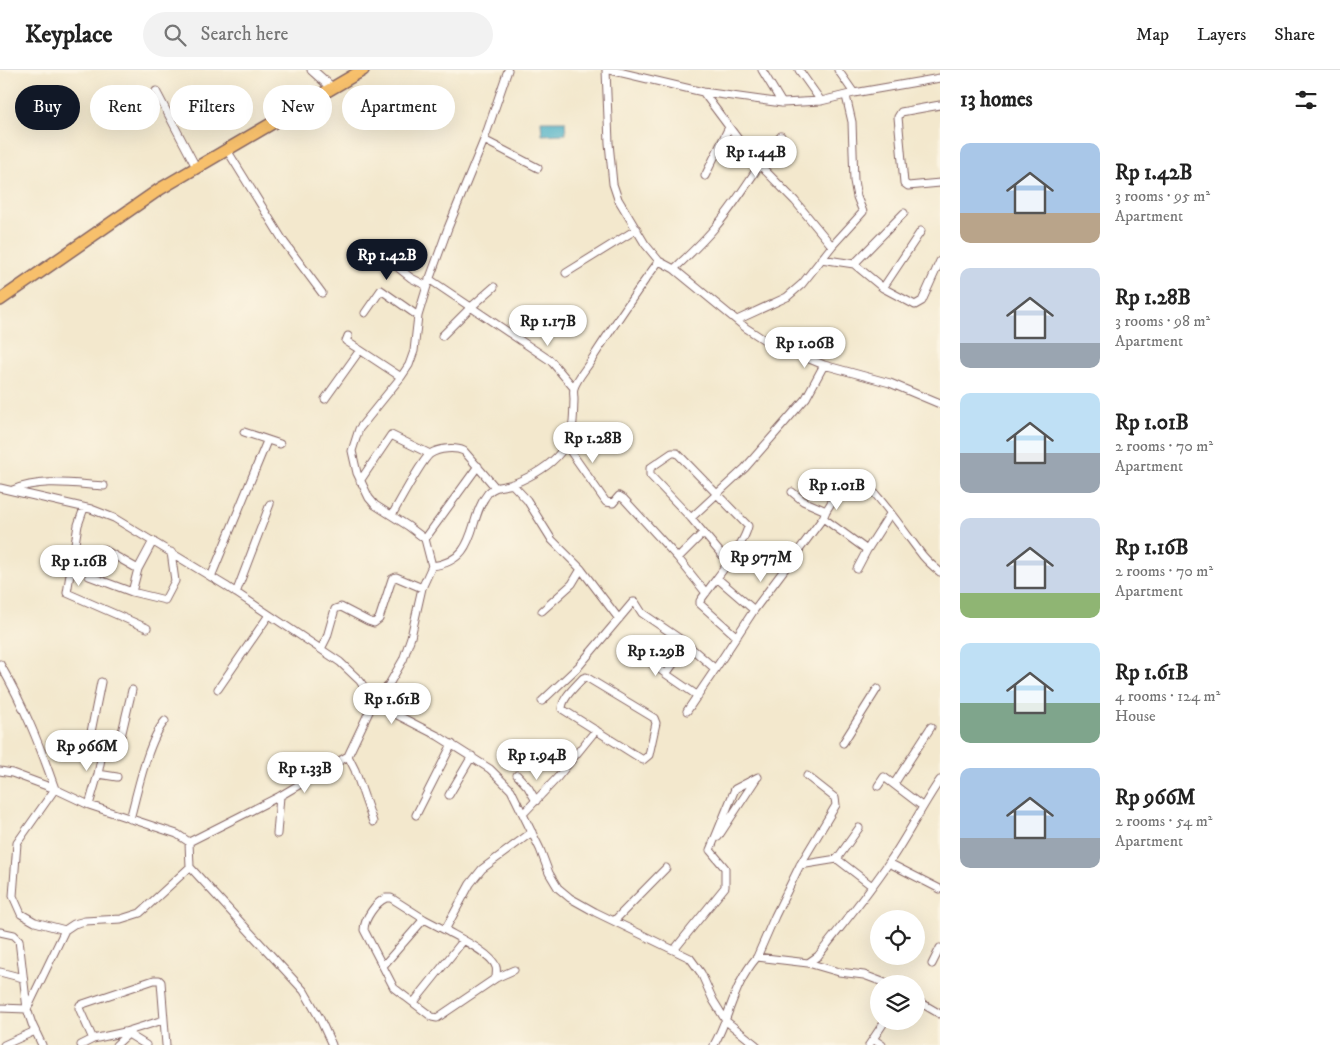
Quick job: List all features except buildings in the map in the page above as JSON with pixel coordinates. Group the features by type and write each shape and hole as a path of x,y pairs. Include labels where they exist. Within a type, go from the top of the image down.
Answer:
{"highway":[{"path":"332,87 363,70"},
{"path":"0,300 160,188 263,128"}],"street":[{"path":"312,70 330,85"},
{"path":"189,842 280,796 348,756 376,699 388,686 403,660 411,636 422,588 432,566 425,539 375,505 360,481 353,461 352,451 354,440 364,423 401,377 409,364 414,351 418,316 428,282 484,140 508,70"},
{"path":"606,70 609,144 613,184 618,200 645,244 659,261 674,269 766,341 824,365 890,383 940,404"},
{"path":"610,70 703,92 782,103 821,102 854,93 940,78"},
{"path":"762,70 782,103"},
{"path":"799,70 821,102"},
{"path":"838,70 854,93"},
{"path":"703,92 750,156 795,201 832,246"},
{"path":"737,320 787,297 802,284 832,246 863,212 857,197 854,181 852,122 846,96"},
{"path":"160,99 196,167"},
{"path":"940,108 901,112 898,117 904,183 908,186 940,183"},
{"path":"705,176 729,127"},
{"path":"674,269 689,256 718,224 759,164 781,136"},
{"path":"484,140 538,168"},
{"path":"227,150 284,242 322,293"},
{"path":"854,264 904,213"},
{"path":"566,273 637,229"},
{"path":"883,288 921,231"},
{"path":"376,250 412,278 428,282 551,361 574,388"},
{"path":"821,259 854,264 883,288 902,300 915,305 922,301 940,261"},
{"path":"432,566 442,564 456,556 467,545 480,507 490,491 495,487 512,484 537,473 552,462 566,445 573,432 574,388 626,306 659,261"},
{"path":"442,336 494,287"},
{"path":"365,313 381,290 418,316"},
{"path":"348,336 346,341 401,377"},
{"path":"325,399 360,350"},
{"path":"691,518 745,468 806,398 824,365"},
{"path":"244,432 280,444"},
{"path":"360,481 391,434 430,454"},
{"path":"211,577 267,440"},
{"path":"566,445 606,502 613,502 619,496 624,499 678,558 706,593"},
{"path":"392,515 430,454 445,449 458,448 464,451 495,487"},
{"path":"728,562 691,518 650,475 650,468 672,453 677,453 748,526 745,536 728,562 717,578 700,601 701,606 737,637"},
{"path":"425,539 478,466"},
{"path":"687,711 754,610 823,518 826,510 846,483 853,477 864,480 924,556 940,572"},
{"path":"12,490 25,485 50,483 104,486"},
{"path":"512,484 527,500 555,544 581,569 619,619"},
{"path":"0,488 100,511 114,518 211,577 340,662 360,681 369,695 399,716 452,744 490,768 511,790 540,849 549,873 558,888 570,898 690,958 726,1020 756,1045"},
{"path":"792,492 803,501 826,510"},
{"path":"236,593 270,504"},
{"path":"84,508 78,525 67,593 147,628"},
{"path":"857,569 890,514"},
{"path":"823,518 867,550"},
{"path":"678,558 703,533"},
{"path":"132,592 138,569 153,541"},
{"path":"103,549 138,569"},
{"path":"89,576 132,592 162,600 167,597 175,581 171,552"},
{"path":"542,611 572,584 581,569"},
{"path":"321,649 327,637 335,609 344,608 374,623 379,619 392,579 396,577 422,588"},
{"path":"717,578 754,610"},
{"path":"542,701 579,666 632,602 635,602 642,613 716,668"},
{"path":"218,689 269,615"},
{"path":"666,674 687,645"},
{"path":"639,654 698,696"},
{"path":"0,664 18,696 37,738 55,789"},
{"path":"579,666 586,677 656,720 646,759 643,760 562,709 565,699 582,678 586,677"},
{"path":"101,682 90,737 93,742 119,745 132,690"},
{"path":"843,743 876,689"},
{"path":"130,819 155,737 165,721"},
{"path":"894,784 932,727"},
{"path":"523,814 557,778 596,730"},
{"path":"88,805 98,774 104,744"},
{"path":"416,814 452,744"},
{"path":"348,756 355,770 373,822"},
{"path":"449,795 472,756"},
{"path":"0,771 12,773 55,789 88,805 177,834 189,842"},
{"path":"98,774 117,777"},
{"path":"517,775 536,800"},
{"path":"714,1045 726,1020 740,981 757,957 800,865 837,802 832,795 807,776"},
{"path":"878,786 884,776 922,806"},
{"path":"758,777 715,842 710,850 735,789 758,777"},
{"path":"808,963 818,956 889,863 912,827 922,806 940,780"},
{"path":"55,789 17,843 13,896 21,914 35,922 65,930"},
{"path":"277,834 280,796"},
{"path":"800,865 838,859 859,828"},
{"path":"445,930 470,884 482,869 532,832"},
{"path":"189,842 190,867 304,991 332,1045"},
{"path":"674,950 725,887 724,868 710,850"},
{"path":"838,859 872,886"},
{"path":"889,863 940,889"},
{"path":"27,1010 65,930 74,924 85,921 121,919 140,913 190,867"},
{"path":"614,921 666,868"},
{"path":"496,978 496,968 493,961 484,953 391,898 381,901 366,920 364,927 394,988 432,1017 437,1018 496,978 514,970"},
{"path":"383,966 424,919"},
{"path":"0,932 14,935 19,940 27,1010 42,1045"},
{"path":"414,1002 463,941"},
{"path":"932,964 940,948"},
{"path":"757,957 808,963 839,972 870,977"},
{"path":"0,972 23,978"},
{"path":"91,1042 80,1005 154,980 159,980 161,982 166,1045"},
{"path":"925,1005 940,1014"},
{"path":"0,1008 27,1010"},
{"path":"81,1045 127,1033 163,1020"},
{"path":"879,1030 871,1042 882,1045"},
{"path":"4,1045 35,1031"},
{"path":"116,1045 127,1033"},
{"path":"127,1033 146,1045"}],"water":[{"path":"541,121 565,121 566,134 542,135"}]}
